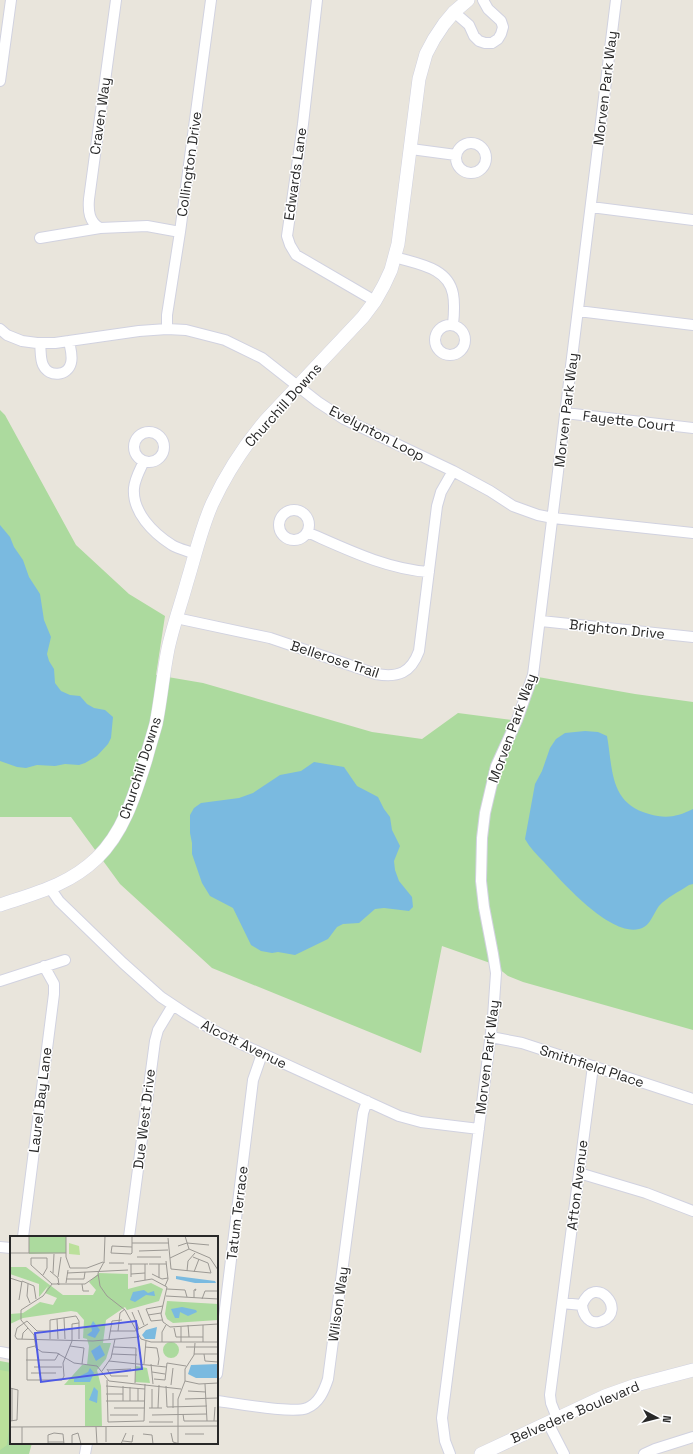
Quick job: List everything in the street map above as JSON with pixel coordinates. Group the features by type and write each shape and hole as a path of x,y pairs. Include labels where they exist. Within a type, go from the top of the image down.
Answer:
{"street":[{"path":"0,81 11,0"},
{"name":"Craven Way","path":"100,228 91,220 88,211 116,0"},
{"name":"Collington Drive","path":"167,329 167,315 180,232 211,0"},
{"name":"Edwards Lane","path":"317,0 303,124 287,236 296,255 375,301"},
{"name":"Churchill Downs","path":"0,905 50,888 73,877 89,865 106,848 122,825 140,776 155,725 167,654 176,618 195,554 212,505 231,468 254,434 349,333 375,301 391,270 400,233 417,94 422,67 434,39 454,12 468,0"},
{"path":"454,12 469,25 474,36 479,41 492,43 498,39 503,27 500,21 488,9 483,0"},
{"name":"Morven Park Way","path":"450,1454 445,1441 442,1418 495,1001 496,973 494,954 484,907 482,888 482,838 485,813 496,766 524,703 533,675 541,621 616,0"},
{"path":"411,149 456,155"},
{"path":"591,207 693,220"},
{"path":"40,238 100,228 147,226 180,232"},
{"path":"395,257 437,271 445,277 451,285 454,295 453,325"},
{"path":"578,311 693,325"},
{"name":"Evelynton Loop","path":"0,329 7,335 22,341 40,343 70,341 139,331 167,329 186,330 205,334 225,340 262,358 318,402 344,419 453,471 514,506 538,515 553,518 693,533"},
{"path":"40,343 42,363 51,373 58,374 69,368 72,362 70,341"},
{"name":"Fayette Court","path":"565,413 693,428"},
{"path":"144,461 137,475 134,486 134,496 137,508 143,519 157,534 173,545 195,554"},
{"name":"Bellerose Trail","path":"176,618 270,638 376,674 392,676 398,675 412,666 420,651 437,506 441,492 453,471"},
{"path":"307,532 372,559 412,571 429,572"},
{"name":"Brighton Drive","path":"541,621 693,637"},
{"name":"Alcott Avenue","path":"50,888 59,902 123,963 173,1005 213,1030 262,1054 399,1116 411,1120 479,1129"},
{"path":"0,981 65,960"},
{"name":"Laurel Bay Lane","path":"23,1236 54,994 54,984 44,966"},
{"name":"Due West Drive","path":"129,1236 155,1041 158,1030 173,1005"},
{"name":"Smithfield Place","path":"491,1037 522,1044 693,1099"},
{"name":"Tatum Terrace","path":"218,1366 253,1080 262,1054"},
{"name":"Afton Avenue","path":"564,1454 552,1420 550,1395 593,1066"},
{"name":"Wilson Way","path":"218,1401 293,1410 306,1409 316,1403 324,1393 328,1379 363,1113 367,1101"},
{"path":"579,1172 646,1193 693,1211"},
{"path":"0,1247 10,1248"},
{"path":"562,1303 582,1305"},
{"path":"0,1352 10,1354"},
{"name":"Belvedere Boulevard","path":"481,1454 605,1396 636,1385 693,1370"},
{"path":"644,1454 693,1437"},
{"path":"85,1454 87,1444"}],"green space":[{"path":"0,410 5,415 76,545 129,594 165,616 156,675 203,683 372,732 422,739 458,713 520,721 538,677 635,694 693,702 693,1030 523,982 508,976 493,964 442,946 421,1053 212,968 120,884 71,817 0,817"},
{"path":"0,1361 10,1363 10,1444 32,1444 29,1454 0,1454"},
{"path":"0,1370 10,1372 10,1419 7,1445 0,1450"}],"water":[{"path":"0,525 10,537 14,547 23,560 29,577 40,594 44,620 51,637 47,654 54,669 55,683 61,691 70,695 80,696 87,704 94,708 105,710 113,717 111,738 108,744 97,756 85,763 79,765 65,764 55,766 37,765 26,768 17,767 0,761"},
{"path":"585,731 598,732 607,736 615,783 626,802 636,809 649,814 666,817 682,814 693,809 693,884 669,897 662,903 649,923 643,928 627,929 601,916 588,906 563,882 536,854 525,839 535,784 542,771 550,748 556,739 565,733"},
{"path":"314,762 344,767 357,786 378,797 390,817 392,830 400,846 394,861 395,870 399,881 412,897 413,907 409,911 384,908 375,909 359,923 343,924 337,927 328,939 295,955 261,951 251,945 233,908 210,896 202,883 192,854 190,815 194,808 201,803 239,798 253,793 280,775 301,771"}]}
